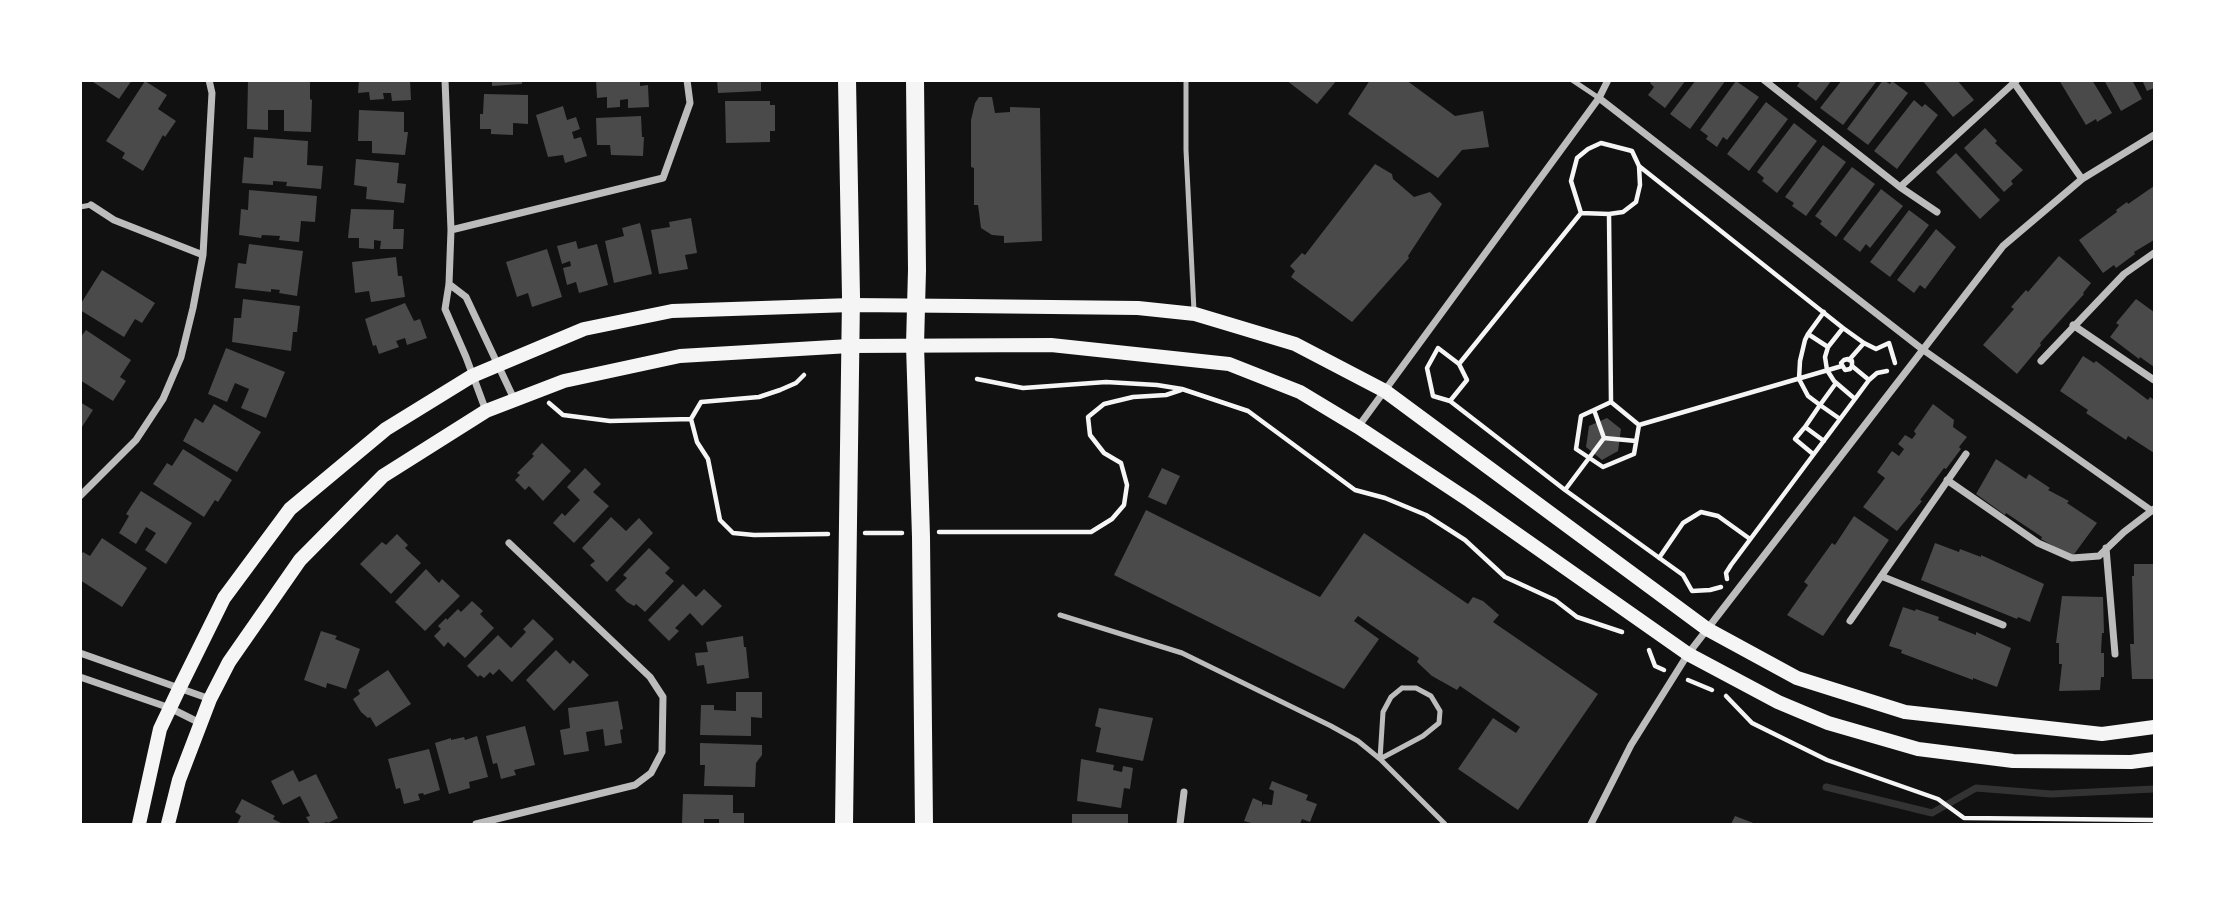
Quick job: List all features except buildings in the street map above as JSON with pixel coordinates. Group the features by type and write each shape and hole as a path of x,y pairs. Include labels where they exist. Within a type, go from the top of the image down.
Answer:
{"main road":[{"path":"844,824 851,305 847,80"},
{"path":"915,80 915,345 921,537 924,824"},
{"path":"139,824 160,729 178,689 224,598 290,509 386,429 472,376 583,329 672,311 851,305 1138,308 1195,314 1295,344 1385,391 1707,629 1797,678 1905,712 2102,734 2154,727"},
{"path":"168,824 179,780 210,699 229,662 300,560 383,476 486,411 564,381 680,356 850,346 1051,345 1229,363 1300,392 1358,427 1470,501 1688,654 1778,702 1828,723 1918,749 2013,761 2131,762 2154,759"}],"street":[{"path":"80,496 136,440 163,399 184,344 203,255 212,93 209,80"},
{"path":"445,80 451,230 445,309 486,411"},
{"path":"451,230 663,178 690,103 687,80"},
{"path":"1358,427 1599,98 1608,80"},
{"path":"1764,80 1900,187 1937,212"},
{"path":"1900,187 2014,81 2082,179"},
{"path":"1599,98 1922,349 2153,510 2099,556 2072,558 2038,543 1947,480"},
{"path":"1591,824 1631,744 1688,654 2003,246 2082,179 2154,135"},
{"path":"91,205 114,220 203,255"},
{"path":"2041,361 2124,274 2154,253"},
{"path":"449,284 466,297 514,398"},
{"path":"2073,326 2154,380"},
{"path":"1850,621 1965,454"},
{"path":"476,824 635,785 651,773 662,752 663,697 650,677 509,543"},
{"path":"2106,548 2115,654"},
{"path":"1881,576 2003,625"},
{"path":"80,653 210,699"},
{"path":"80,677 170,708 201,723"},
{"path":"1180,824 1184,792"}],"lane":[{"path":"1186,80 1186,150 1195,314"},
{"path":"1572,80 1599,98"},
{"path":"80,207 91,205"},
{"path":"1060,615 1182,653 1331,726 1358,741 1380,758 1445,824"},
{"path":"1402,688 1416,688 1431,696 1440,711 1439,723 1423,736 1380,758 1383,712 1391,697 1402,688"}],"path":[{"path":"1601,143 1632,150 1639,166 1640,185 1636,202 1623,212 1581,213 1571,181 1577,158 1601,143"},
{"path":"1450,401 1468,380 1459,364 1438,348 1427,368 1433,396 1450,401 1565,491 1683,575 1692,591 1727,585 1726,573 1750,539 1869,380 1877,373 1893,372 1894,358 1889,343 1876,349 1864,343 1639,166"},
{"path":"1459,364 1581,213"},
{"path":"1609,214 1611,402 1639,425"},
{"path":"1824,312 1805,340 1799,379 1808,396 1840,419"},
{"path":"1843,328 1828,347 1825,357 1827,370 1836,383 1856,399"},
{"path":"1808,334 1828,347"},
{"path":"1842,366 1844,360 1849,360 1864,343"},
{"path":"1849,360 1852,366 1869,380"},
{"path":"1639,425 1842,366"},
{"path":"1842,366 1845,370 1852,366"},
{"path":"804,375 796,383 759,397 701,402 691,419 697,442 708,459 720,520 733,533 837,534"},
{"path":"977,379 1023,388 1106,382 1157,385 1248,411 1355,490 1385,498 1426,515 1465,540 1506,577 1555,600 1577,617 1627,634"},
{"path":"1814,454 1795,439 1836,383"},
{"path":"934,532 1091,531 1112,519 1124,505 1127,485 1121,463 1104,453 1090,435 1088,417 1104,404 1182,390"},
{"path":"514,398 549,403 563,415 610,421 691,419"},
{"path":"1611,402 1581,416 1576,449 1603,467 1634,454 1639,425"},
{"path":"1594,410 1604,438"},
{"path":"1805,427 1824,441"},
{"path":"1565,491 1604,438"},
{"path":"1604,438 1636,441"},
{"path":"1659,558 1683,523 1701,512 1718,516 1750,539"},
{"path":"865,533 906,533"},
{"path":"1646,643 1655,666 1713,690"},
{"path":"1726,695 1752,723 1827,760 1938,799 1964,818 2154,820"}],"waterway":[{"path":"1826,787 1932,813 1976,788 2051,794 2154,789"}]}
